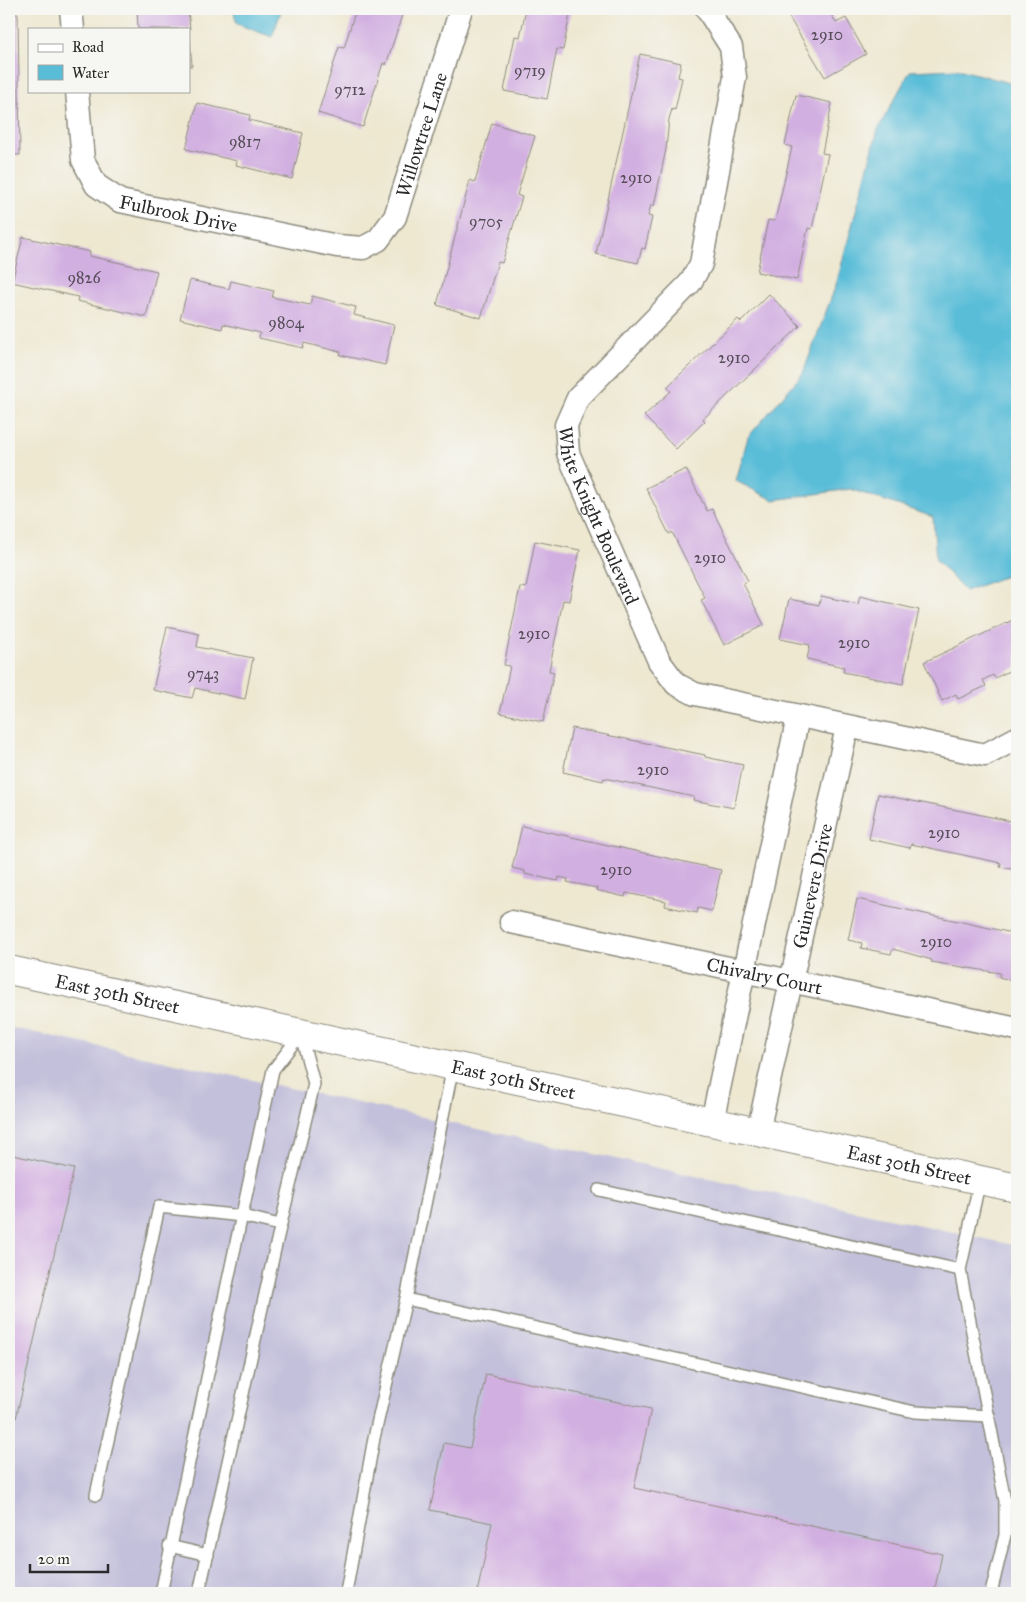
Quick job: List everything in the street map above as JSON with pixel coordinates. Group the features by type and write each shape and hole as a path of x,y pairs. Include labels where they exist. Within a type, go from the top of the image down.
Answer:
{"main road":[{"name":"East 30th Street","path":"9,970 1017,1188"}],"street":[{"path":"71,9 73,28"},
{"name":"Willowtree Lane","path":"363,248 378,240 395,217 461,9"},
{"name":"White Knight Boulevard","path":"707,9 731,47 735,76 701,264 690,283 578,398 568,418 565,433 566,447 662,668 676,684 695,694 808,720 985,755 1017,738"},
{"name":"Fulbrook Drive","path":"77,92 81,153 86,166 92,180 101,190 120,201 337,246 363,248"},
{"path":"712,1122 745,972 808,720"},
{"name":"Guinevere Drive","path":"758,1132 789,981 847,728"},
{"name":"Chivalry Court","path":"511,922 1017,1029"}],"lane":[{"path":"160,1593 273,1070 301,1033"},
{"path":"199,1593 280,1225 314,1084 301,1033"},
{"path":"346,1593 374,1438 406,1298 453,1066"},
{"path":"980,1180 960,1270 1005,1501 1005,1535 991,1593"},
{"path":"599,1190 960,1270"},
{"path":"96,1494 159,1208 242,1216 280,1225"},
{"path":"406,1298 915,1412 989,1416"},
{"path":"169,1546 208,1554"}],"shaded area":[{"path":"9,1027 1017,1246 1017,1593 9,1593"}],"water":[{"path":"233,9 282,9 272,37 237,24"},
{"path":"958,69 1017,85 1017,572 965,591 936,560 933,517 850,489 774,500 736,481 748,437 803,373 836,285 878,129 910,71"}],"building":[{"path":"137,9 188,9 190,28 138,28"},
{"path":"356,9 404,9 386,65 383,63 363,127 318,113 339,47 344,48"},
{"path":"526,9 571,9 563,50 557,49 547,99 504,91 515,36 520,37"},
{"path":"784,9 828,9 836,23 846,18 866,54 825,77"},
{"path":"9,14 18,14 20,155 9,155"},
{"path":"190,41 192,66 190,66"},
{"path":"640,54 681,63 678,77 682,78 675,110 672,109 669,119 666,149 654,206 651,205 648,216 652,217 645,249 642,248 638,263 596,254"},
{"path":"796,95 832,103 822,153 828,154 812,229 808,228 797,280 757,272 768,220 775,221 792,147 785,145"},
{"path":"197,103 250,115 249,120 303,133 292,179 236,165 237,161 186,149"},
{"path":"492,123 535,136 517,195 522,197 502,263 498,262 481,318 437,305 470,180 475,182"},
{"path":"23,237 90,252 89,256 157,271 146,317 77,301 78,297 12,282"},
{"path":"190,280 229,289 231,281 274,291 272,297 310,305 312,296 356,307 354,315 394,325 385,365 340,355 341,352 304,343 303,348 259,338 260,333 223,324 222,329 180,319"},
{"path":"769,294 800,326 703,419 705,421 676,449 644,416 671,391 667,387 738,319 741,322"},
{"path":"686,469 707,511 712,509 748,581 743,583 764,625 724,645 701,600 705,598 672,532 669,534 646,488"},
{"path":"535,541 580,550 569,601 563,600 549,671 554,672 543,722 500,713 510,666 504,665 520,587 526,588"},
{"path":"821,596 858,604 860,596 919,610 903,684 843,672 844,667 807,659 810,645 780,639 789,599 819,605"},
{"path":"1017,618 1017,667 995,678 993,675 983,680 986,686 958,699 956,694 942,701 924,662"},
{"path":"167,627 199,634 197,647 253,658 245,699 195,688 192,698 153,690"},
{"path":"572,728 705,755 705,757 743,765 734,808 693,800 694,797 604,778 603,781 563,772"},
{"path":"878,794 1011,821 1011,823 1017,825 1017,870 1000,867 1001,863 911,844 910,848 869,839"},
{"path":"522,826 721,870 712,911 698,908 697,913 665,906 666,901 626,893 625,897 596,890 597,888 567,882 568,879 559,877 558,881 525,874 525,871 512,868"},
{"path":"857,899 1017,934 1017,982 999,977 1000,973 931,962 932,960 893,949 891,954 861,948 862,943 848,940"},
{"path":"9,1154 74,1169 10,1444 9,1444"},
{"path":"486,1374 651,1409 634,1488 942,1554 934,1593 477,1593 492,1523 430,1510 444,1443 470,1448"}]}
